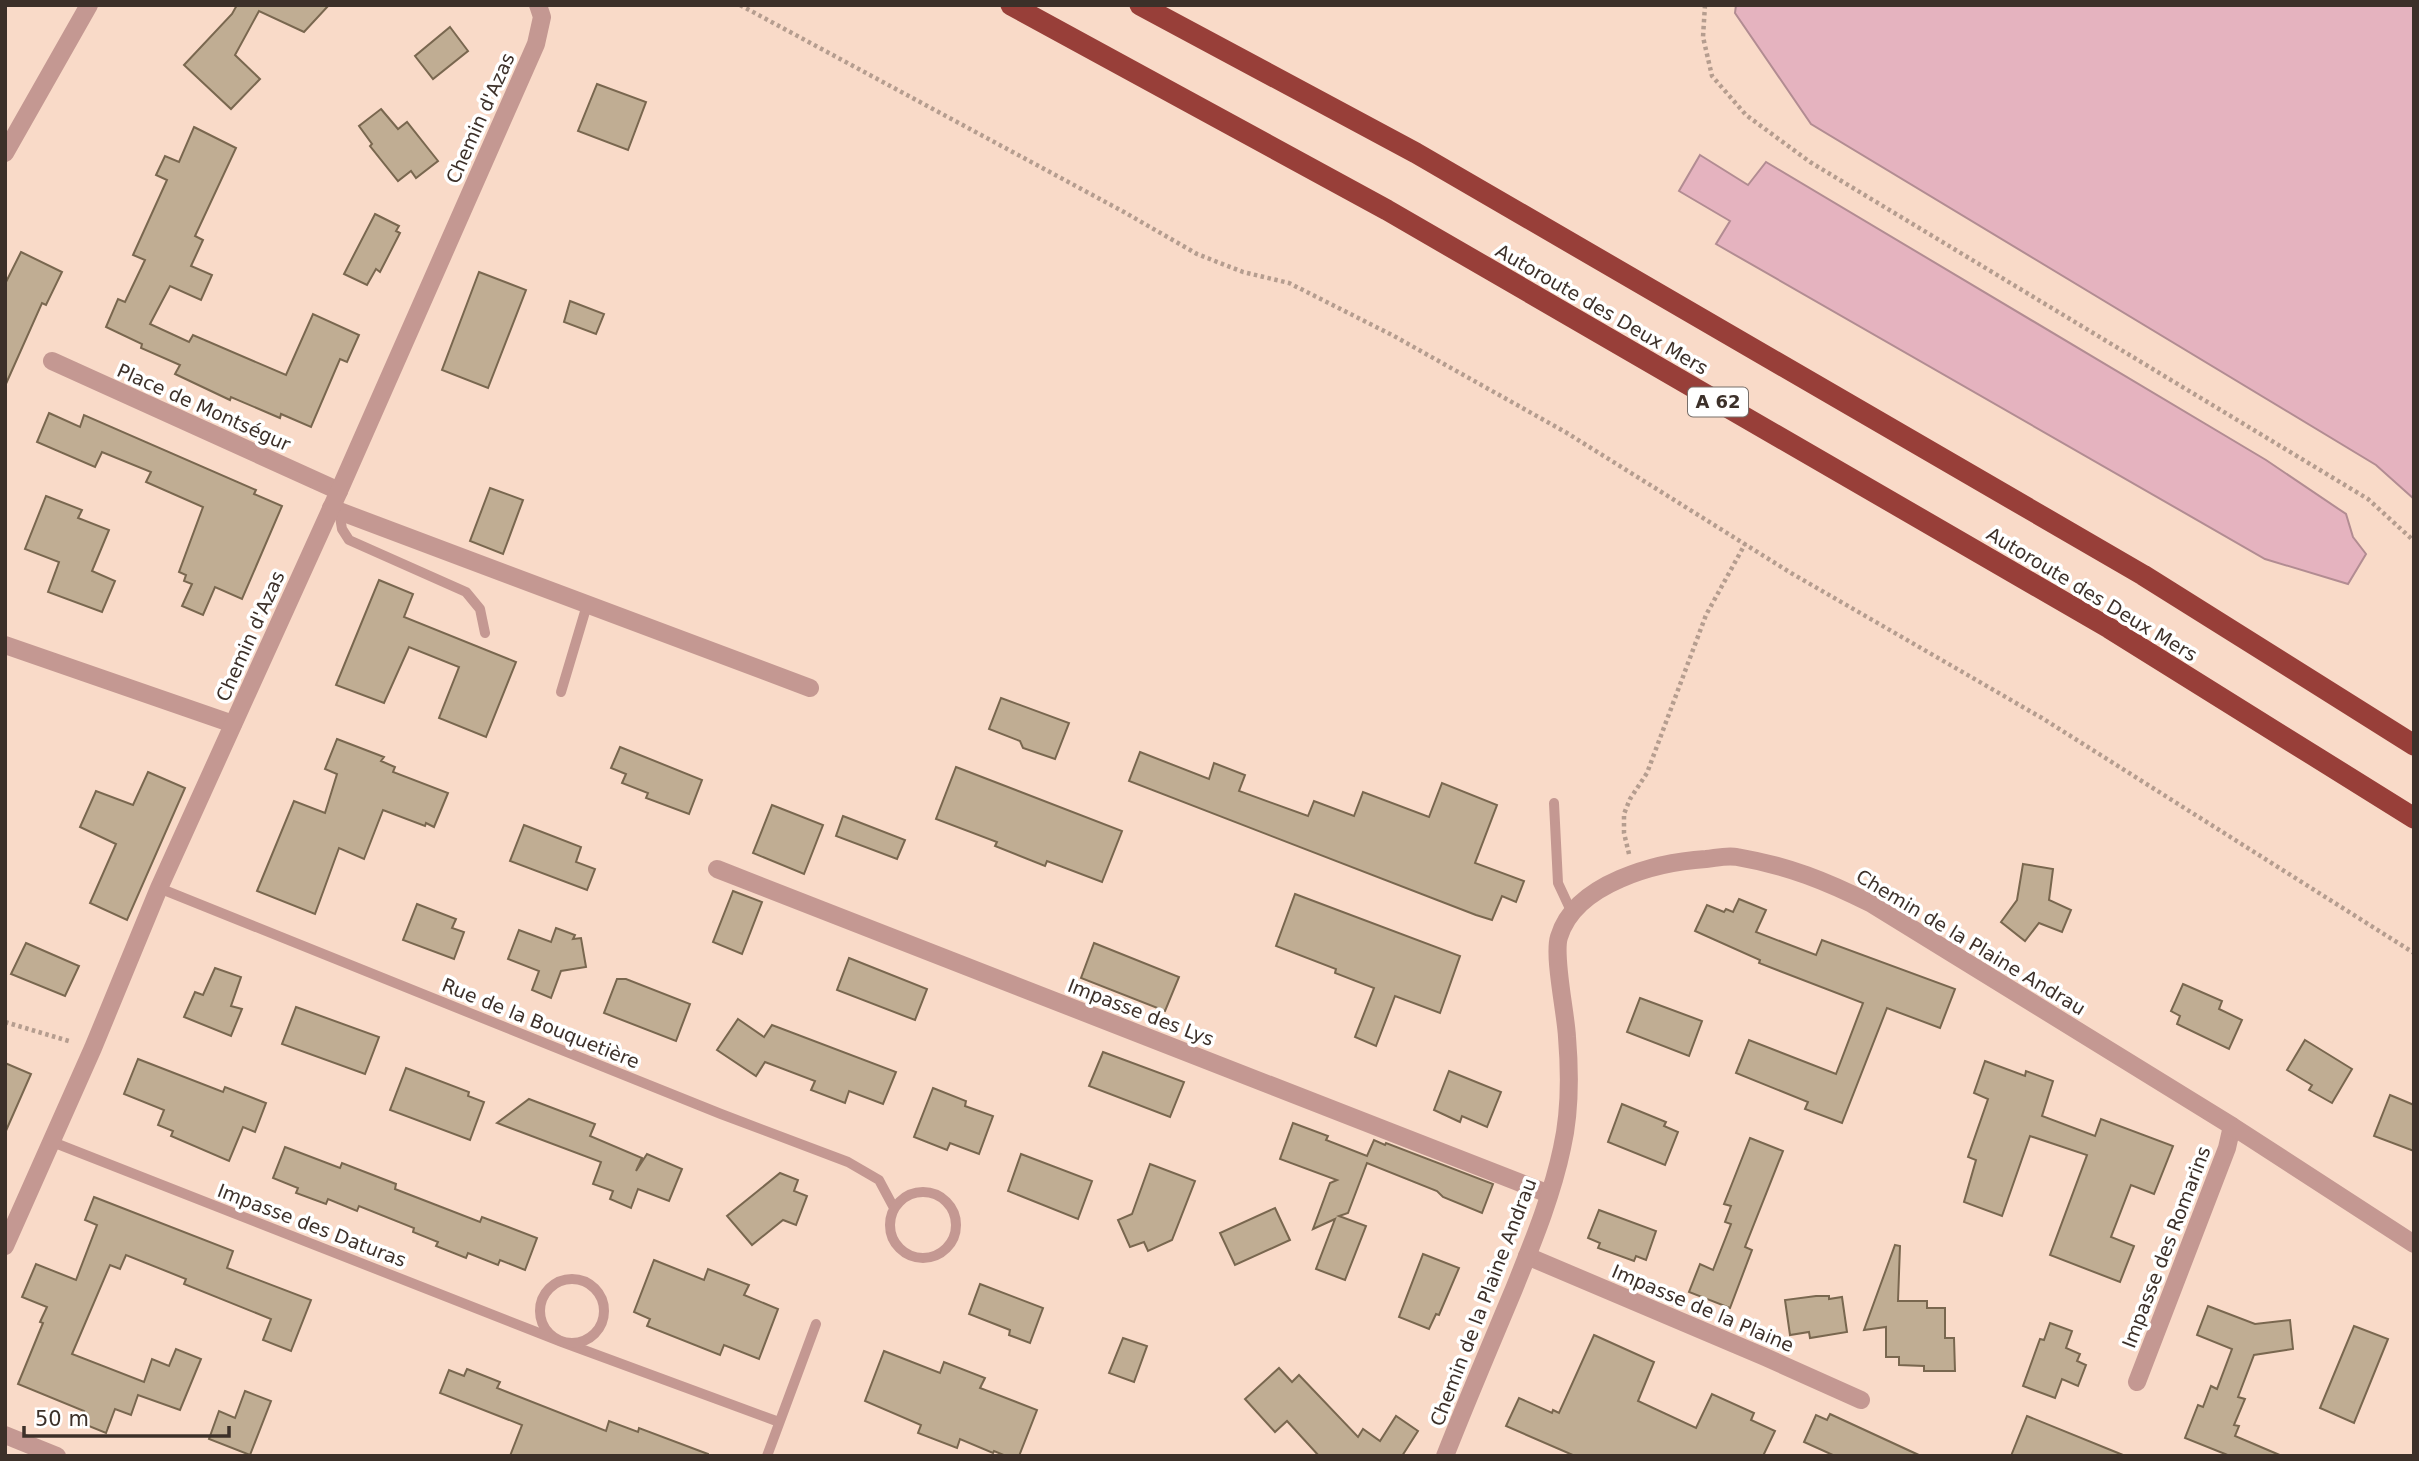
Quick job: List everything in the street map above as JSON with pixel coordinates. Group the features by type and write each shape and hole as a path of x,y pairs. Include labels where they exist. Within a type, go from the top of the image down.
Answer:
{"highway":[{"name":"Autoroute des Deux Mers","path":"1011,5 1387,210 2073,607 2414,818"},
{"name":"Autoroute des Deux Mers","path":"1140,5 1416,153 2143,575 2414,745"}],"street":[{"path":"5,153 89,5"},
{"name":"Chemin d'Azas","path":"5,1246 93,1048 159,888 335,509 339,491 536,44 542,17 538,5"},
{"name":"Place de Montségur","path":"52,361 339,491"},
{"path":"335,509 810,688"},
{"path":"5,645 233,724"},
{"name":"Chemin de la Plaine Andrau","path":"1451,1454 1527,1256 1563,1147 1568,1095 1567,1038 1559,938 1572,913 1596,892 1625,875 1677,861 1734,856 1824,880 1872,904 2232,1126 2414,1244"},
{"name":"Impasse des Lys","path":"717,869 1549,1194"},
{"name":"Impasse des Romarins","path":"2137,1382 2227,1148 2232,1126"},
{"name":"Impasse de la Plaine","path":"1527,1256 1753,1351 1861,1400"},
{"path":"5,1435 57,1456"}],"lane":[{"path":"335,509 349,540 466,592 480,609 485,633"},
{"path":"561,692 587,605"},
{"path":"1554,803 1558,883 1572,913"},
{"name":"Rue de la Bouquetière","path":"159,888 721,1114 848,1161 879,1180 894,1208"},
{"name":"Impasse des Daturas","path":"50,1141 562,1342 779,1422"},
{"path":"919,1192 931,1192 942,1197 950,1205 957,1220 956,1232 949,1247 926,1259 906,1255 891,1237 890,1219 894,1208 908,1195 919,1192"},
{"path":"575,1279 586,1281 598,1291 605,1305 604,1321 598,1332 589,1339 573,1344 562,1342 548,1334 542,1324 542,1298 556,1282 575,1279"},
{"path":"768,1456 816,1324"}],"path":[{"path":"740,5 1197,254 1243,272 1289,283 1394,336 1567,433 1745,544 2042,718 2414,953"},
{"path":"1705,5 1703,37 1712,76 1746,115 1810,162 2368,499 2414,541"},
{"path":"1634,873 1624,833 1624,814 1630,799 1647,773 1706,615 1745,544"},
{"path":"5,1022 93,1048"}],"shaded area":[{"path":"1736,5 2414,5 2414,499 2376,465 1811,124 1735,13"},
{"path":"1700,155 1748,185 1766,162 2266,460 2346,514 2353,537 2366,554 2348,584 2265,559 1716,244 1730,221 1679,191"}],"building":[{"path":"237,5 329,5 304,32 259,11 235,55 260,79 231,109 184,65 232,14"},
{"path":"450,27 468,51 433,79 415,56"},
{"path":"597,84 646,102 628,150 578,131"},
{"path":"381,109 398,129 407,122 438,161 416,178 411,171 398,181 370,146 372,144 359,126"},
{"path":"194,127 236,148 195,236 203,240 191,266 212,275 201,300 170,286 150,324 189,342 193,335 286,375 313,314 359,335 347,362 340,359 311,427 281,414 280,418 231,397 230,400 175,374 180,365 141,348 142,344 106,327 118,299 125,302 145,260 133,255 167,180 156,175 165,156 179,162"},
{"path":"375,214 399,226 396,231 400,233 380,272 376,269 367,285 344,274"},
{"path":"21,252 62,272 46,305 42,303 5,386 5,284"},
{"path":"479,272 526,290 488,388 442,370"},
{"path":"570,301 604,314 596,334 564,322"},
{"path":"49,413 80,427 84,415 256,490 254,494 282,506 242,599 215,587 203,615 182,606 192,584 184,581 186,575 179,572 203,507 146,482 151,472 102,452 95,467 37,442"},
{"path":"490,488 523,500 503,554 470,541"},
{"path":"46,496 82,510 78,518 109,530 92,571 115,581 102,612 48,592 59,562 25,549"},
{"path":"379,580 413,594 404,617 516,662 486,737 439,718 459,667 409,647 384,703 336,685"},
{"path":"1001,698 1069,723 1055,759 1023,748 1020,741 989,729"},
{"path":"337,739 384,757 381,761 395,767 393,772 448,793 434,827 383,810 364,859 339,848 315,914 257,891 294,801 325,813 337,774 325,769"},
{"path":"620,747 702,780 689,814 646,798 648,793 622,783 626,774 611,768"},
{"path":"1140,752 1209,779 1214,763 1245,775 1239,791 1308,816 1314,801 1354,816 1363,792 1429,817 1442,783 1497,805 1475,863 1524,881 1516,902 1502,896 1492,920 1476,915 1129,781"},
{"path":"956,767 1122,831 1102,882 1047,861 1045,866 995,846 997,842 936,819"},
{"path":"148,772 185,788 127,920 90,903 116,844 80,827 96,791 133,805"},
{"path":"772,805 823,825 804,874 753,853"},
{"path":"843,816 905,840 897,859 836,836"},
{"path":"524,825 581,847 576,862 595,869 587,890 510,861"},
{"path":"2023,864 2053,869 2049,900 2071,910 2062,932 2039,923 2025,941 2001,922 2017,900"},
{"path":"733,891 762,902 742,954 713,942"},
{"path":"1295,894 1460,956 1440,1013 1395,996 1376,1046 1355,1037 1374,988 1335,973 1336,969 1276,946"},
{"path":"1739,899 1766,910 1756,932 1816,955 1822,940 1955,989 1940,1028 1887,1008 1842,1123 1805,1109 1808,1102 1736,1073 1749,1040 1836,1074 1863,1003 1759,963 1760,960 1695,931 1707,905 1724,912 1726,909 1733,912"},
{"path":"417,904 456,919 452,928 464,932 454,959 403,940"},
{"path":"556,928 575,935 573,939 581,938 586,967 561,971 551,998 532,990 539,971 508,959 519,930 551,942"},
{"path":"26,943 79,966 65,996 11,974"},
{"path":"1094,943 1179,977 1165,1011 1081,978"},
{"path":"849,958 927,989 915,1020 837,990"},
{"path":"215,968 241,977 231,1006 242,1009 231,1036 184,1017 195,992 203,995"},
{"path":"617,979 626,979 690,1004 676,1041 604,1013"},
{"path":"2183,984 2222,1001 2219,1009 2242,1020 2229,1049 2177,1024 2180,1016 2171,1011"},
{"path":"1640,998 1702,1021 1689,1056 1627,1032"},
{"path":"296,1007 379,1037 365,1074 282,1044"},
{"path":"738,1019 764,1037 772,1025 896,1072 883,1104 849,1091 845,1103 811,1090 815,1081 765,1062 756,1076 717,1050"},
{"path":"2305,1040 2352,1069 2332,1103 2309,1090 2312,1085 2287,1070"},
{"path":"1103,1052 1184,1082 1170,1117 1089,1086"},
{"path":"138,1059 223,1092 225,1087 266,1103 255,1132 243,1127 229,1161 171,1136 173,1131 158,1125 164,1110 124,1094"},
{"path":"1985,1061 2025,1076 2026,1071 2053,1081 2042,1116 2095,1136 2101,1119 2173,1146 2154,1194 2131,1185 2111,1237 2134,1246 2120,1282 2050,1255 2087,1155 2030,1136 2002,1216 1964,1202 1976,1160 1968,1157 1988,1099 1974,1093"},
{"path":"5,1063 31,1074 5,1133"},
{"path":"406,1068 469,1092 468,1096 484,1102 470,1140 390,1110"},
{"path":"1449,1071 1501,1092 1487,1127 1462,1116 1460,1122 1434,1110"},
{"path":"933,1088 966,1101 965,1106 993,1116 979,1154 950,1143 947,1150 914,1137"},
{"path":"2390,1095 2414,1105 2414,1151 2374,1136"},
{"path":"529,1099 595,1124 590,1136 642,1158 636,1171 647,1154 682,1169 669,1201 638,1189 631,1208 610,1199 613,1191 593,1184 601,1162 497,1123"},
{"path":"1622,1104 1666,1122 1664,1126 1678,1132 1665,1165 1608,1142"},
{"path":"1293,1123 1328,1136 1326,1140 1367,1156 1374,1140 1493,1184 1482,1213 1443,1197 1437,1191 1367,1163 1348,1213 1339,1216 1366,1226 1345,1280 1316,1269 1335,1219 1313,1229 1330,1183 1337,1180 1280,1159"},
{"path":"1750,1138 1783,1151 1745,1247 1752,1250 1730,1308 1689,1292 1700,1264 1713,1270 1731,1224 1725,1222 1731,1206 1724,1204"},
{"path":"285,1147 340,1168 342,1163 396,1184 395,1189 480,1222 482,1217 537,1238 525,1270 500,1260 498,1265 468,1253 466,1258 436,1246 438,1242 413,1232 414,1228 359,1206 357,1211 328,1199 326,1204 296,1193 298,1188 273,1178"},
{"path":"1021,1154 1092,1181 1078,1219 1008,1191"},
{"path":"1150,1164 1195,1181 1172,1240 1148,1251 1144,1242 1130,1247 1118,1220 1132,1214"},
{"path":"780,1173 798,1180 794,1191 807,1196 796,1225 783,1220 752,1245 727,1216"},
{"path":"94,1197 233,1251 227,1268 311,1300 291,1351 263,1340 271,1319 184,1284 186,1279 126,1255 120,1269 110,1265 72,1354 144,1382 152,1359 169,1366 176,1349 201,1359 180,1410 138,1395 131,1415 115,1409 106,1433 79,1422 84,1411 18,1384 47,1307 22,1297 36,1264 76,1280 97,1225 85,1220"},
{"path":"1275,1208 1290,1240 1235,1265 1220,1233"},
{"path":"1599,1210 1656,1231 1646,1260 1636,1256 1634,1261 1598,1248 1600,1243 1588,1238"},
{"path":"1895,1245 1900,1246 1898,1301 1927,1301 1927,1308 1945,1308 1945,1338 1954,1338 1955,1371 1924,1371 1924,1366 1899,1365 1899,1357 1886,1357 1886,1327 1864,1330"},
{"path":"1423,1254 1459,1268 1439,1315 1436,1314 1429,1329 1399,1317"},
{"path":"654,1260 704,1280 708,1269 749,1285 744,1295 778,1309 759,1359 724,1345 720,1355 647,1326 650,1319 634,1312"},
{"path":"980,1284 1043,1308 1030,1343 1009,1335 1010,1330 969,1314"},
{"path":"1829,1296 1829,1299 1842,1297 1847,1332 1810,1338 1809,1332 1790,1335 1785,1300"},
{"path":"2208,1306 2255,1324 2290,1320 2293,1349 2254,1355 2238,1397 2245,1399 2234,1425 2239,1426 2235,1436 2282,1456 2230,1456 2185,1438 2198,1405 2203,1407 2211,1386 2217,1389 2232,1349 2197,1335"},
{"path":"2050,1323 2072,1331 2066,1348 2080,1354 2077,1361 2086,1365 2078,1386 2062,1379 2055,1398 2023,1386 2040,1339 2044,1340"},
{"path":"2354,1326 2388,1339 2354,1423 2320,1408"},
{"path":"1594,1335 1654,1362 1638,1401 1696,1428 1712,1394 1754,1413 1751,1420 1775,1431 1763,1456 1575,1456 1506,1426 1519,1398 1552,1413 1553,1410 1559,1413"},
{"path":"1123,1338 1147,1346 1134,1382 1109,1373"},
{"path":"884,1351 940,1373 944,1362 985,1378 980,1388 1037,1410 1019,1456 1006,1456 994,1451 993,1453 960,1439 957,1448 918,1433 921,1425 865,1401"},
{"path":"1279,1368 1292,1382 1299,1375 1358,1437 1363,1429 1380,1441 1396,1416 1418,1431 1402,1456 1319,1456 1287,1421 1275,1432 1245,1399"},
{"path":"467,1369 500,1382 497,1388 606,1431 609,1421 638,1432 639,1428 708,1456 510,1456 522,1425 440,1393 449,1370 464,1376"},
{"path":"245,1391 271,1401 250,1455 209,1439 219,1411 235,1418"},
{"path":"1830,1414 1921,1456 1835,1456 1804,1442 1816,1415 1827,1420"},
{"path":"2027,1416 2123,1455 2123,1456 2011,1456"}]}
